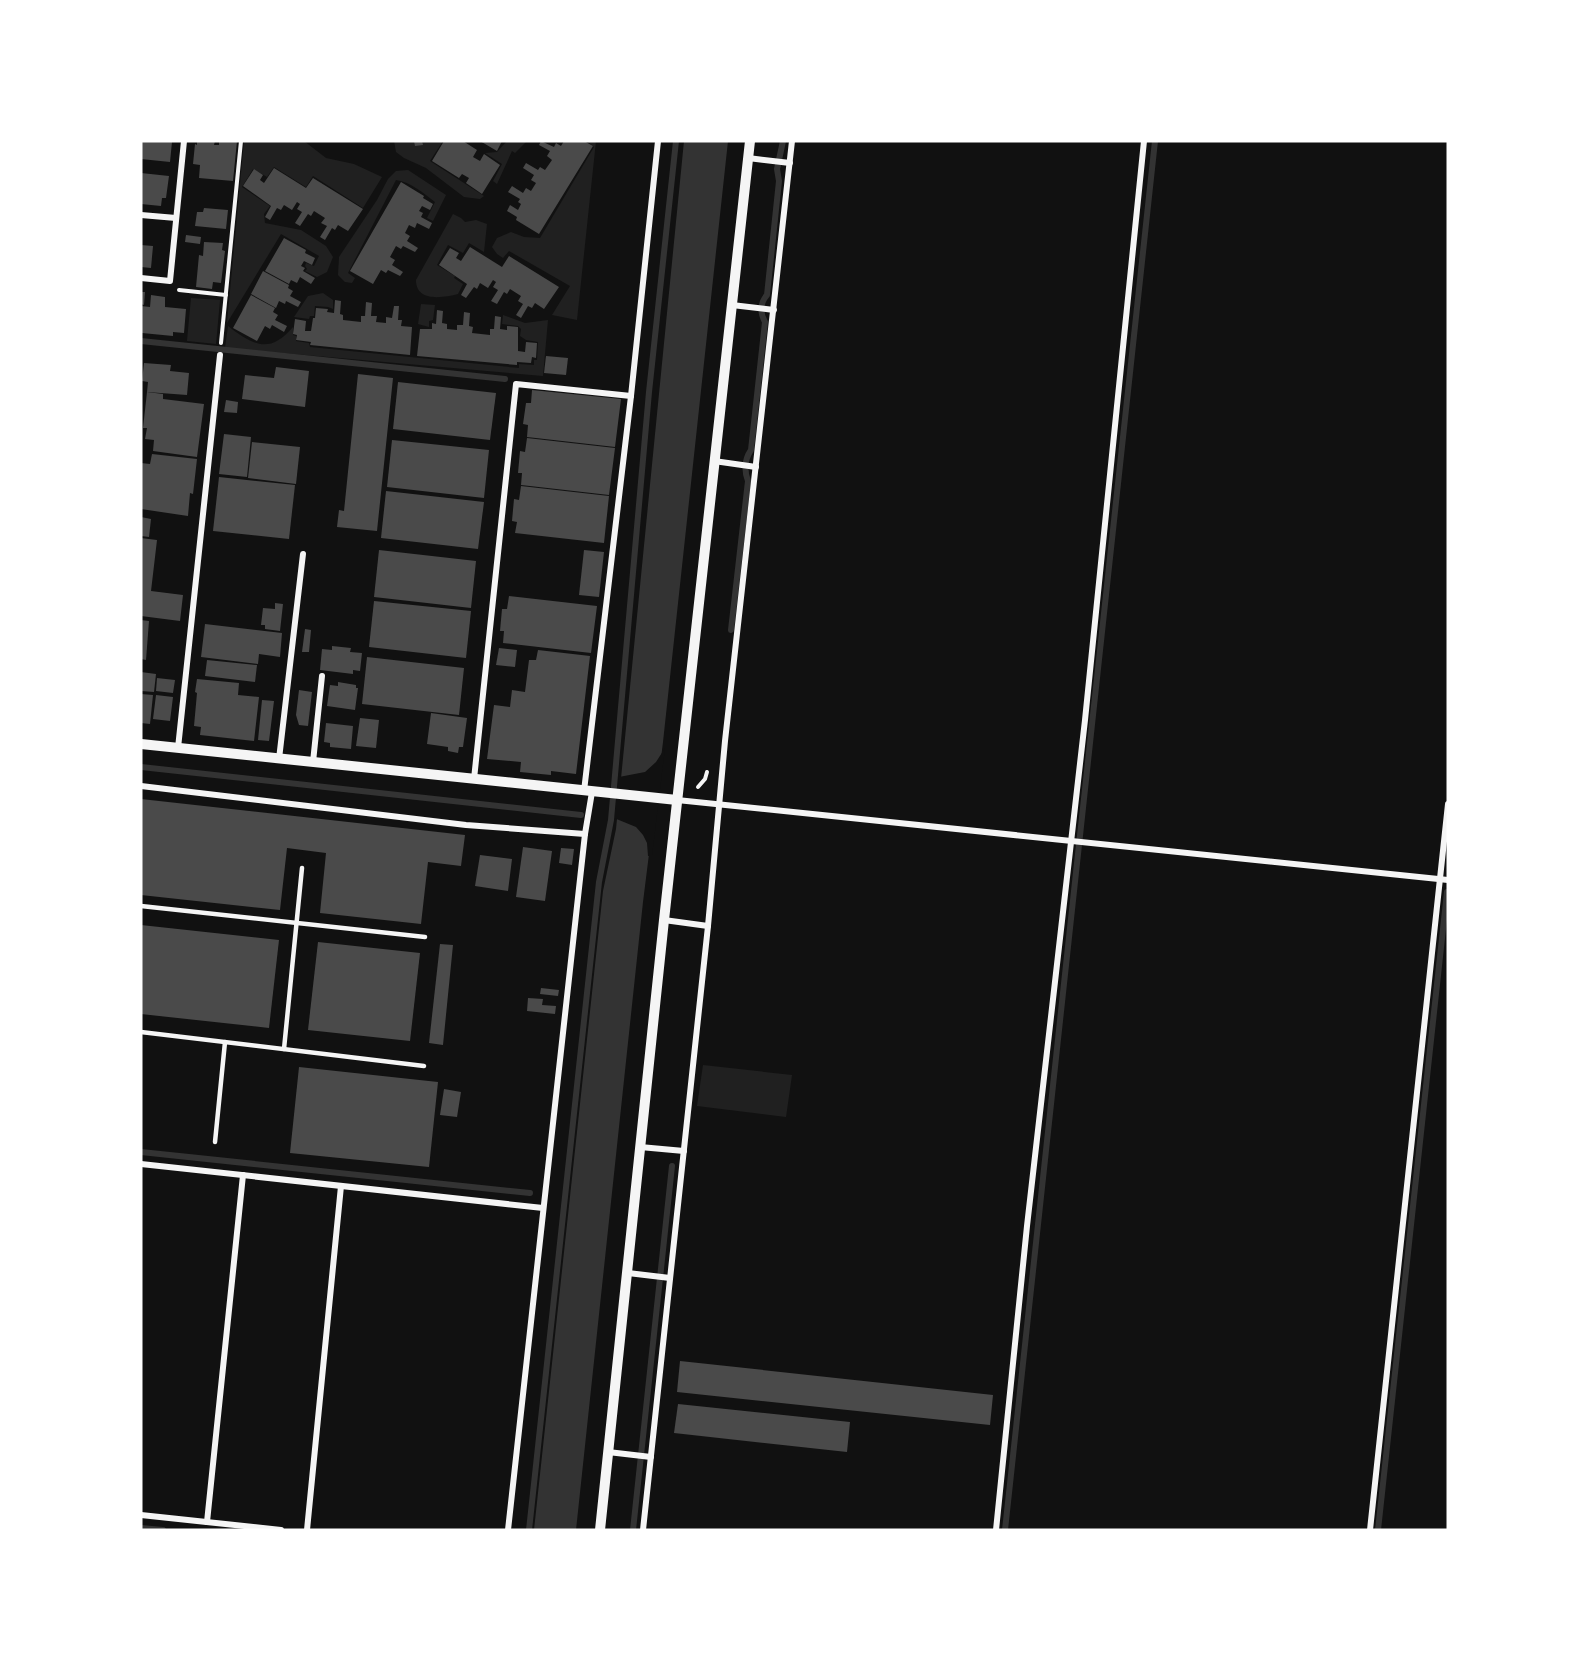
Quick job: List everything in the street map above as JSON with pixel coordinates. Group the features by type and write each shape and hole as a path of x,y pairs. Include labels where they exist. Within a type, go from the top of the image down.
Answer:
{"street":[{"path":"141,278 170,281 184,141"},
{"path":"508,1530 585,834 658,141"},
{"path":"600,1530 713,461 750,141"},
{"path":"644,1530 648,1457 708,926 756,467 770,309 786,162 792,141"},
{"path":"996,1530 1027,1226 1078,841 1144,141"},
{"path":"748,158 786,162"},
{"path":"141,215 176,218"},
{"path":"732,305 770,309"},
{"path":"178,748 220,355"},
{"path":"474,780 516,384 631,396"},
{"path":"713,461 756,467"},
{"path":"279,759 303,554"},
{"path":"313,763 322,676"},
{"path":"141,744 1448,880"},
{"path":"141,786 466,825 585,834"},
{"path":"1370,1530 1448,804"},
{"path":"664,920 708,926"},
{"path":"640,1147 684,1151"},
{"path":"141,1164 543,1208"},
{"path":"207,1522 243,1175"},
{"path":"307,1530 341,1186"},
{"path":"628,1273 668,1278"},
{"path":"608,1452 648,1457"},
{"path":"141,1515 281,1530"}],"lane":[{"path":"284,1049 302,868"},
{"path":"141,906 425,937"},
{"path":"141,1032 424,1066"},
{"path":"215,1142 225,1042"}],"path":[{"path":"221,345 241,141"},
{"path":"170,281 178,290 226,295"}],"shaded area":[{"path":"244,141 304,141 326,158 354,164 382,177 363,208 313,176 306,187 274,167 267,177 253,169 242,187 270,206 264,214 265,223 301,230 326,246 333,257 327,272 317,277 305,271 307,269 305,266 306,263 314,266 319,256 281,234 227,323"},
{"path":"394,141 443,141 430,161 484,196 480,199 464,197 426,168 396,152"},
{"path":"527,141 515,153 512,151 497,184 493,181 502,164 485,153 497,152 506,142"},
{"path":"587,141 596,141 577,320 552,315 570,286 509,251 503,258 492,247 497,238 511,232 524,237 540,238 594,147"},
{"path":"684,141 728,141 576,1530 534,1530 603,891 616,829"},
{"path":"408,170 446,195 433,221 427,218 435,202 412,185 396,180 348,273 355,278 352,283 345,282 338,275 339,257 377,200 388,179 396,171"},
{"path":"453,214 465,222 476,220 487,224 484,252 469,243 463,253 448,245 437,265 463,284 458,294 431,297 420,292 416,280"},
{"path":"323,293 333,300 333,309 315,306 314,316 310,316 309,319 294,317 308,296"},
{"path":"191,298 220,300 216,344 187,341"},
{"path":"421,304 435,305 433,320 429,321 429,327 418,324"},
{"path":"503,315 525,323 548,320 543,376 225,348 228,326 245,338 261,344 276,341 293,327 296,341 309,343 310,347 519,368 519,364 534,365 534,360 537,360 538,342 526,340 520,336 521,329 518,326 502,324"},
{"path":"703,1065 792,1075 786,1117 697,1106"}],"pier":[{"path":"665,748 652,856 648,856 647,843 636,827 614,818 619,777 645,772 656,762"}],"building":[{"path":"141,141 172,142 170,162 141,159"},
{"path":"197,141 215,141 214,145 219,145 219,141 237,141 233,181 199,178 200,165 193,164"},
{"path":"414,141 422,141 423,145 415,146"},
{"path":"444,141 463,141 477,150 473,157 480,161 484,154 500,165 482,194 466,183 469,178 462,174 459,178 432,161"},
{"path":"480,141 502,141 497,151"},
{"path":"541,141 554,147 556,143 561,146 564,141 584,141 593,146 539,234 516,220 517,217 507,211 510,205 518,210 521,204 518,202 520,199 508,192 512,186 523,193 526,188 531,191 536,183 531,180 534,175 523,168 526,163 538,170 540,167 545,170 552,160 547,156 550,151 539,145"},
{"path":"274,168 306,188 313,178 363,209 348,231 338,225 335,230 332,228 325,240 320,237 327,226 321,223 325,218 314,211 311,216 308,214 300,226 295,223 302,212 297,209 300,204 297,202 292,210 284,205 281,210 277,208 270,220 265,217 271,206 243,186 254,169 263,175 260,180 264,183"},
{"path":"141,173 169,176 166,198 162,198 161,206 141,204"},
{"path":"401,182 433,204 430,210 422,206 419,211 423,213 421,217 432,223 429,229 417,223 415,228 409,225 405,233 410,236 407,241 418,248 415,252 403,246 401,249 396,246 390,257 395,260 392,265 403,272 400,276 388,270 386,273 381,270 373,284 350,271"},
{"path":"204,208 228,210 226,229 195,226 197,212 203,212"},
{"path":"186,235 201,237 200,244 185,242"},
{"path":"284,238 306,250 305,253 315,258 312,265 304,261 301,266 305,268 303,271 315,278 311,284 300,277 297,283 291,280 289,284 265,271"},
{"path":"204,242 223,243 222,250 225,251 221,283 213,282 212,289 196,287 199,255 203,256"},
{"path":"141,245 153,246 151,268 141,267"},
{"path":"470,247 502,267 509,256 559,287 544,309 535,303 532,308 528,306 521,318 516,315 523,304 518,301 521,296 510,289 507,294 504,292 497,304 491,301 498,290 493,287 496,282 493,280 488,288 480,283 477,289 474,287 466,298 461,295 467,284 439,265 450,248 459,253 456,258 461,261"},
{"path":"263,271 289,285 288,288 293,291 290,296 301,302 298,307 286,301 285,304 279,301 276,308 251,294"},
{"path":"141,292 145,292 144,305 141,304"},
{"path":"151,295 165,297 165,307 186,309 184,333 173,332 173,336 142,333 141,306 150,307"},
{"path":"251,295 275,308 273,312 278,315 275,320 287,326 284,332 272,325 270,329 265,326 257,341 233,328"},
{"path":"335,300 341,301 340,314 343,315 343,320 361,322 361,316 365,316 366,302 372,303 371,316 377,316 376,322 386,323 386,317 392,318 394,306 399,306 398,320 402,320 401,326 412,327 410,355 310,345 311,342 296,340 297,335 293,334 295,319 306,321 305,331 311,331 316,308 328,309 327,312 334,313"},
{"path":"437,310 443,311 442,323 447,324 447,329 457,330 457,325 463,325 464,312 470,313 469,326 473,327 472,333 490,335 490,329 494,329 495,316 501,317 500,329 507,330 507,326 518,327 518,351 525,352 526,342 537,343 536,358 532,357 531,363 517,362 517,365 417,356 420,329 432,329 432,323 436,324"},
{"path":"546,356 568,358 566,375 544,373"},
{"path":"144,363 171,365 170,371 189,373 187,395 147,392 148,382 142,381"},
{"path":"276,367 309,371 305,407 242,399 245,375 274,378"},
{"path":"358,374 393,378 377,531 337,527 339,510 344,511"},
{"path":"398,382 496,393 490,440 393,429"},
{"path":"532,390 621,399 615,447 527,437 528,425 523,424 526,403 531,403"},
{"path":"147,392 163,394 163,399 204,404 197,457 153,451 154,440 145,439 147,428 143,428"},
{"path":"226,400 238,402 237,413 224,412"},
{"path":"224,434 251,437 247,477 219,474"},
{"path":"527,438 615,448 609,495 521,485 522,473 518,473 520,451 525,452"},
{"path":"392,440 489,450 484,498 387,487"},
{"path":"252,442 300,447 296,484 248,478"},
{"path":"152,454 197,459 188,516 141,509 141,463 150,464"},
{"path":"219,477 295,485 289,539 213,531"},
{"path":"521,486 609,496 604,543 515,533 517,522 512,521 514,499 519,500"},
{"path":"386,491 484,502 478,549 381,538"},
{"path":"141,517 151,519 149,537 141,536"},
{"path":"141,538 157,540 151,591 183,595 180,621 141,616"},
{"path":"379,550 476,561 471,608 374,597"},
{"path":"584,550 604,552 599,597 579,595"},
{"path":"509,596 597,606 591,653 503,643 504,631 500,631 502,609 507,609"},
{"path":"374,601 471,611 466,658 369,647"},
{"path":"275,603 283,604 280,631 265,629 265,625 261,625 263,608 275,609"},
{"path":"141,620 149,621 146,660 141,659"},
{"path":"205,624 282,633 280,657 259,654 258,664 201,657"},
{"path":"305,629 311,630 309,652 302,652"},
{"path":"332,646 351,648 350,652 362,653 360,671 353,670 353,674 320,670 322,649 332,650"},
{"path":"499,648 517,650 515,667 496,665"},
{"path":"538,650 590,656 576,774 551,771 551,775 520,772 521,762 487,759 494,705 510,707 512,690 525,692 529,660 536,660"},
{"path":"367,657 464,668 459,715 362,704"},
{"path":"207,660 257,665 255,682 205,676"},
{"path":"141,672 156,674 154,692 141,691"},
{"path":"157,678 175,680 173,693 156,691"},
{"path":"197,679 239,683 238,695 259,697 254,741 200,735 201,727 194,726"},
{"path":"338,682 356,685 358,688 355,710 327,706 330,685 338,686"},
{"path":"299,690 312,692 308,726 299,725 296,715"},
{"path":"141,694 153,695 150,724 141,723"},
{"path":"156,695 173,697 170,721 153,719"},
{"path":"262,700 274,701 269,741 258,740"},
{"path":"431,713 467,718 463,747 459,747 458,753 448,751 448,747 427,744"},
{"path":"360,718 379,720 376,748 356,746"},
{"path":"326,723 353,726 351,749 330,747 330,743 324,742"},
{"path":"141,799 465,835 461,866 428,862 421,924 320,913 326,853 287,848 280,910 141,895"},
{"path":"523,847 552,851 545,901 516,897"},
{"path":"561,848 574,849 572,865 559,863"},
{"path":"480,855 512,859 508,891 475,886"},
{"path":"141,925 279,940 269,1028 141,1014"},
{"path":"318,942 420,953 410,1041 308,1030"},
{"path":"440,944 453,945 443,1045 429,1043"},
{"path":"541,988 559,990 558,996 540,994"},
{"path":"528,998 543,999 542,1005 556,1006 555,1014 527,1011"},
{"path":"299,1067 438,1082 429,1167 290,1153"},
{"path":"444,1089 461,1092 457,1117 440,1115"},
{"path":"680,1361 993,1395 990,1425 677,1392"},
{"path":"678,1404 850,1422 847,1452 674,1433"}],"waterway":[{"path":"529,1530 599,882 611,820 649,392 676,141"},
{"path":"731,630 748,481 745,465 751,450 765,322 762,308 767,295 779,181 777,169 783,141"},
{"path":"1005,1530 1155,141"},
{"path":"141,341 505,379"},
{"path":"141,767 581,815"},
{"path":"1378,1530 1447,892"},
{"path":"141,1152 530,1193"},
{"path":"633,1530 672,1166"},
{"path":"141,1528 163,1530"}]}
